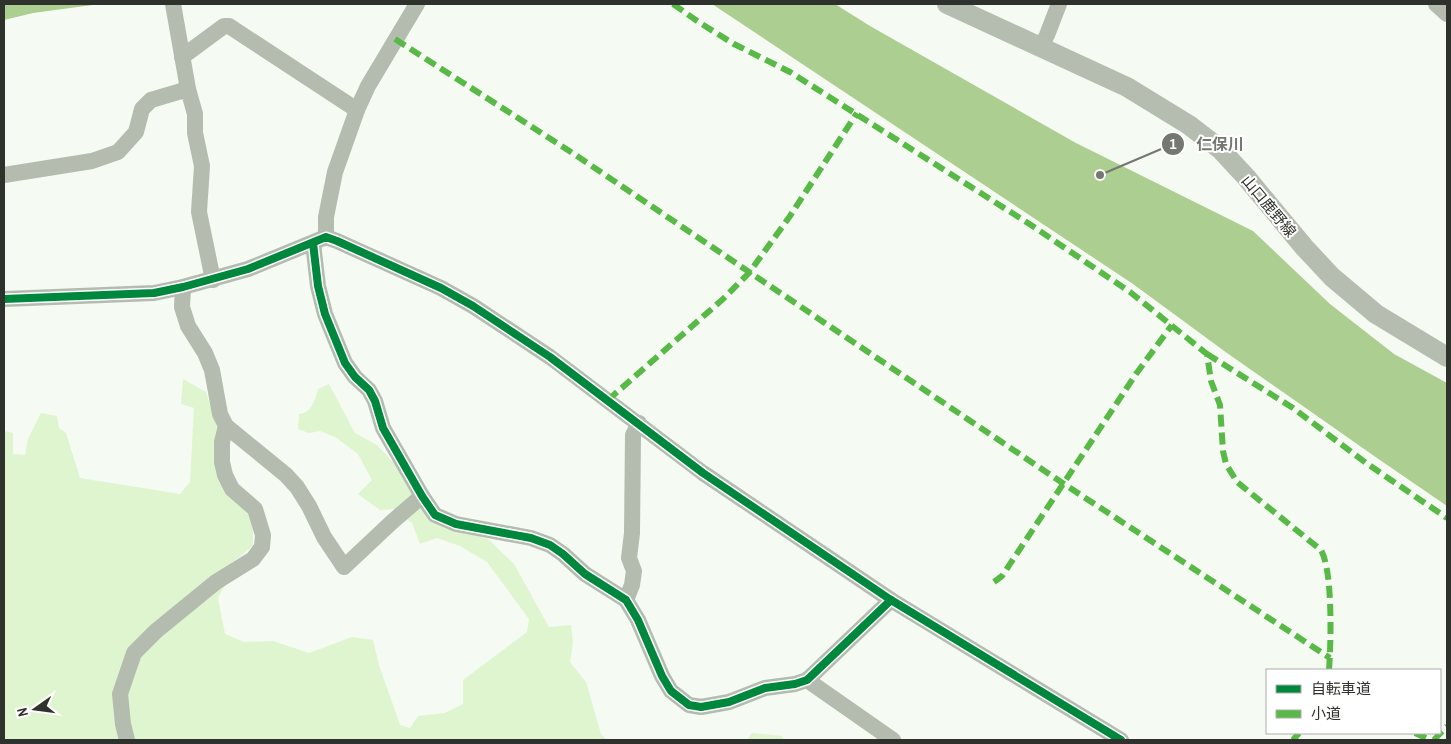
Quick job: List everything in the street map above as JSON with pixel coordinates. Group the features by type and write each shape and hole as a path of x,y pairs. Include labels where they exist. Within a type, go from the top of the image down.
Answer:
{"main road":[{"name":"山口鹿野線","path":"947,4 1127,88 1196,131 1220,149 1246,177 1304,248 1332,277 1376,314 1447,357"}],"street":[{"path":"173,4 202,166 199,212 213,280"},
{"path":"417,4 368,86 357,110 335,172 320,240 318,286 325,314 345,363 372,395 383,428 435,515 456,524 531,538 550,545 585,574 626,600 638,620 662,676 671,691 689,705 701,707 729,702 765,688 807,680 891,600"},
{"path":"1041,47 1058,4"},
{"path":"1436,4 1447,14"},
{"path":"182,57 224,26 230,26 357,110"},
{"path":"4,175 92,161 118,152 136,132 142,109 151,100 188,89"},
{"path":"4,300 154,293 213,280 248,269 320,240 441,288 473,306 550,357 703,473 891,600 1097,734 1121,740"},
{"path":"182,287 182,307 186,320 205,353 212,370 220,414 226,426 286,475 297,487 309,506 324,537 344,568 422,496"},
{"path":"626,600 632,585 634,571 630,558 633,435 638,423"},
{"path":"127,740 123,724 120,694 134,653 156,631 216,582 253,558 262,547 263,536 255,509 232,489 225,475 222,462 222,442 226,426"},
{"path":"807,680 893,740"}],"shaded area":[{"path":"4,4 100,4 33,13 4,20"},
{"path":"712,4 835,4 870,26 1076,143 1253,231 1330,304 1394,354 1447,383 1447,506 1227,353 1133,284"},
{"path":"183,379 206,392 218,430 216,453 249,512 253,530 253,546 225,568 225,585 218,598 225,634 244,642 273,641 309,653 352,637 373,640 379,665 400,725 410,728 418,716 445,713 463,704 463,680 527,632 529,619 487,562 460,546 437,538 420,544 412,523 394,509 380,510 358,494 372,480 358,454 335,437 320,431 309,433 298,429 299,414 310,409 318,389 329,384 355,433 377,445 403,473 444,527 488,539 514,564 549,627 571,625 573,643 570,662 586,682 601,734 607,740 4,740 4,431 13,433 13,454 25,455 28,439 41,413 57,416 59,428 66,433 80,478 180,494 190,482 194,408 181,404"},
{"path":"752,733 782,736 783,740 747,740"}],"marked path":[{"path":"673,4 734,44 790,72 1031,225 1130,292 1207,354 1211,381 1220,405 1223,451 1226,464 1237,482 1321,550 1325,560 1328,574 1331,626 1329,669"},
{"path":"395,39 574,154 1064,484 1330,658"},
{"path":"608,400 723,299 749,273 790,216 857,113"},
{"path":"994,582 1002,576 1136,374 1172,325"},
{"path":"1207,354 1293,408 1366,463 1447,518"},
{"path":"1441,732 1447,726"},
{"path":"1293,740 1298,734"},
{"path":"1417,734 1430,740"},
{"path":"1434,740 1440,734"}],"cycle path":[{"path":"4,299 154,293 248,269 326,237 337,241 441,288 473,306 550,357 703,473 891,600 1121,740"},
{"path":"313,243 318,286 325,314 345,363 355,377 369,390 375,401 383,428 435,515 456,524 531,538 550,545 585,574 626,600 638,620 662,676 671,691 689,705 701,707 729,702 765,688 795,684 807,680 891,600"}],"place":[{"name":"仁保川","path":"1100,175"}]}
